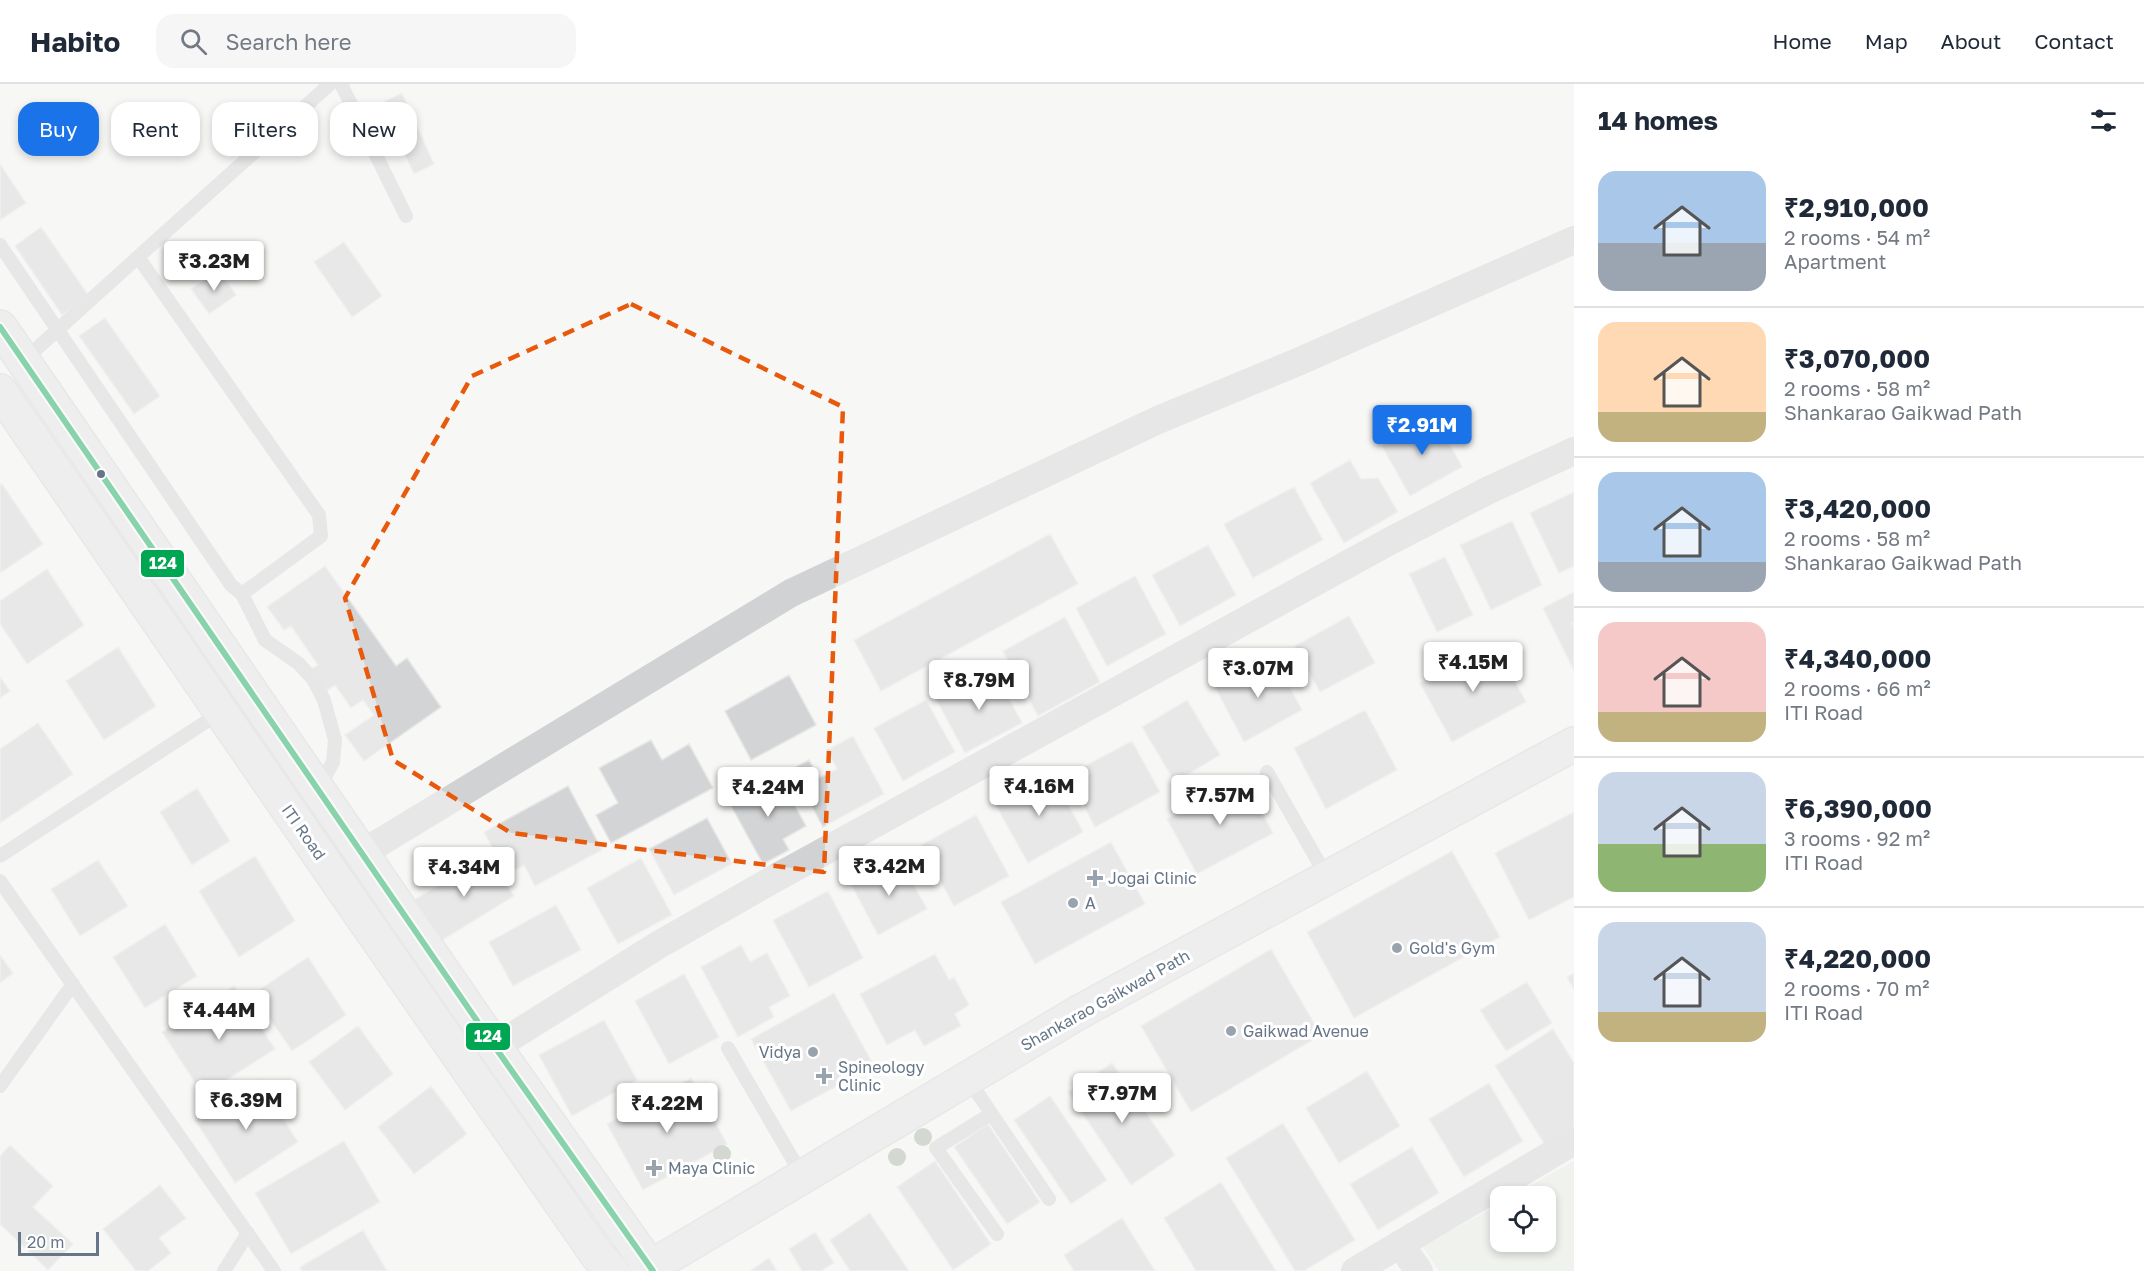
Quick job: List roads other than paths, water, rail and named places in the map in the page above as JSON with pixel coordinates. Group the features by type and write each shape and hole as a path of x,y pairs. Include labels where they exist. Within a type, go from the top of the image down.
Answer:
{"main road":[{"path":"0,327 649,1270"},
{"name":"ITI Road","path":"0,391 331,873 597,1255 612,1271"},
{"name":"Shankarao Gaikwad Path","path":"649,1270 802,1176 1081,1011 1574,744"}],"street":[{"path":"331,873 791,593 1158,420 1300,361 1574,240"},
{"path":"495,1047 660,944 793,868 1390,541 1489,490 1574,451"},
{"path":"221,712 252,692"},
{"path":"1355,1271 1574,1141"},
{"path":"1400,1244 1419,1271"}],"lane":[{"path":"23,361 330,84"},
{"path":"341,84 406,216"},
{"path":"0,245 231,585 242,594 264,640 298,663 313,680 324,700 335,740 333,762 318,789"},
{"path":"138,257 319,515 321,536 242,594"},
{"path":"0,856 221,712"},
{"path":"1267,772 1327,877"},
{"path":"0,881 274,1271"},
{"path":"0,1086 73,984"},
{"path":"728,1048 802,1176"},
{"path":"968,1079 1049,1199"},
{"path":"992,1114 936,1148 997,1234"},
{"path":"224,1271 248,1233"}],"place":[{"name":"Jogai Clinic","path":"1095,878"},
{"name":"A","path":"1073,903"},
{"name":"Gold's Gym","path":"1397,948"},
{"name":"Gaikwad Avenue","path":"1231,1031"},
{"name":"Vidya","path":"813,1052"},
{"name":"Spineology Clinic","path":"824,1076"},
{"name":"Maya Clinic","path":"654,1168"}]}
